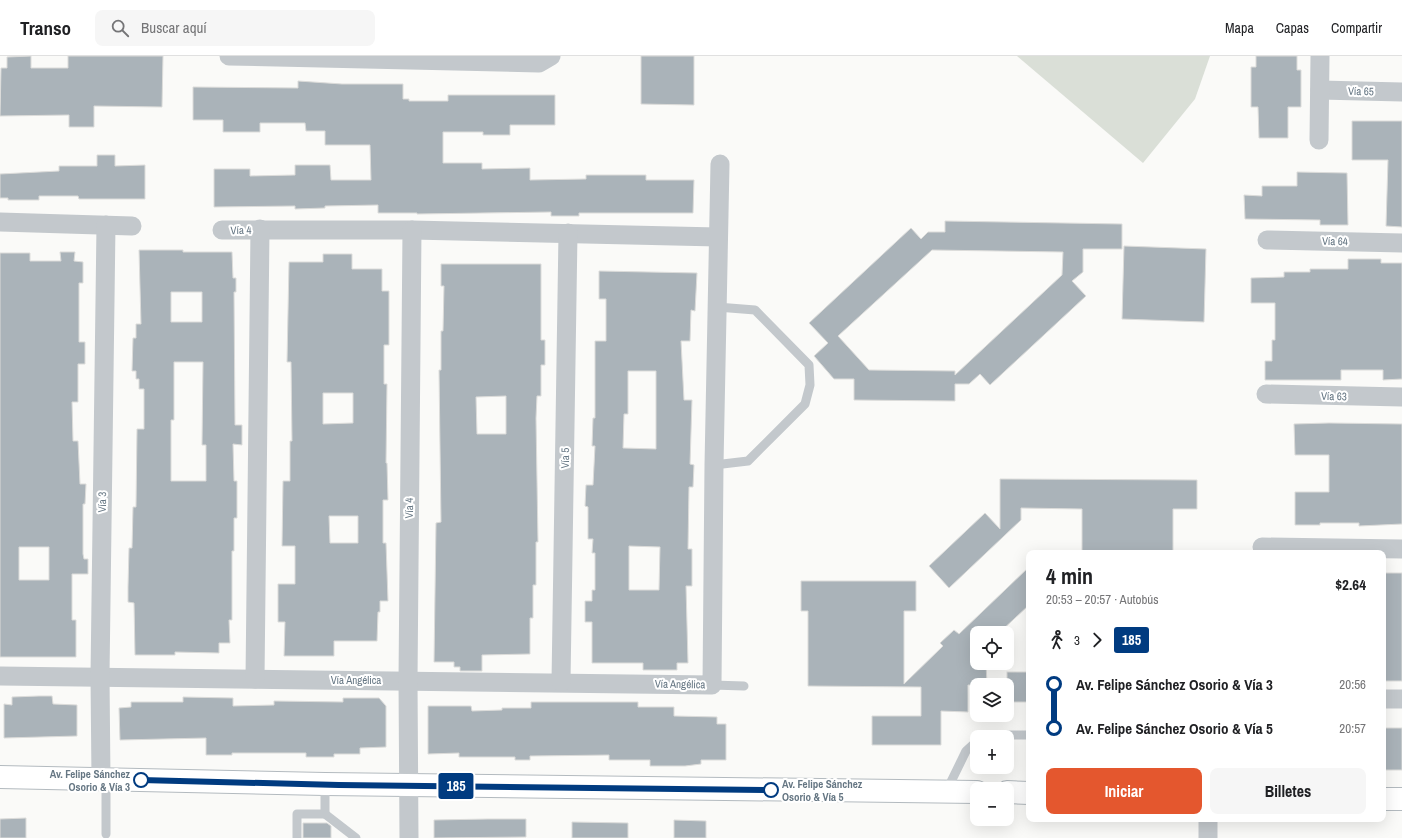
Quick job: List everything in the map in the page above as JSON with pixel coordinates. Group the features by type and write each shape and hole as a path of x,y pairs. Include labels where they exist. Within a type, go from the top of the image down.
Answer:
{"street":[{"path":"229,56 403,58 539,63 552,56"},
{"path":"1319,140 1320,56"},
{"name":"Vía 65","path":"1320,90 1402,92"},
{"path":"712,685 714,465 720,164"},
{"path":"0,222 132,226"},
{"name":"Vía 3","path":"104,780 100,676 106,225"},
{"name":"Vía 4","path":"255,679 260,229"},
{"name":"Vía 4","path":"222,230 412,230 568,233"},
{"name":"Vía 4","path":"409,838 408,680 412,230"},
{"path":"568,233 718,238"},
{"name":"Vía 5","path":"561,682 568,233"},
{"name":"Vía 64","path":"1267,240 1402,243"},
{"name":"Vía 63","path":"1266,394 1402,397"},
{"path":"1262,547 1402,549"},
{"name":"Vía Angélica","path":"0,676 100,676 712,685"},
{"path":"1386,699 1402,699"},
{"path":"0,777 408,786 970,792"},
{"path":"1014,792 1026,793"},
{"path":"1386,799 1402,799"},
{"path":"1208,822 1208,838"}],"lane":[{"path":"714,465 748,461 805,404 810,385 809,365 755,310 717,307"},
{"path":"712,685 744,686"},
{"path":"1014,736 1026,736"},
{"path":"946,792 966,751 970,747"},
{"path":"104,780 106,834"},
{"path":"325,784 325,814"},
{"path":"302,838 297,838 297,814 325,814 356,838"}],"shaded area":[{"path":"1017,56 1210,56 1195,99 1143,163"}],"building":[{"path":"31,56 31,68 68,68 68,56 163,56 162,107 94,106 94,127 69,127 69,115 0,116 1,68 7,68 7,57"},
{"path":"641,56 694,56 694,105 641,104"},
{"path":"1256,56 1297,56 1297,70 1301,70 1301,107 1288,107 1288,138 1259,138 1258,107 1251,107 1251,67 1256,67"},
{"path":"298,81 342,84 403,84 403,99 409,99 409,101 448,101 448,95 555,95 555,125 510,125 510,135 483,135 483,132 443,132 443,163 482,163 482,169 530,168 530,180 586,179 586,175 646,175 646,180 694,180 693,213 579,213 579,216 551,216 551,212 417,214 378,213 378,205 325,206 325,208 295,209 295,206 214,207 214,169 250,169 250,176 295,175 295,165 330,165 331,180 371,180 370,145 325,145 325,131 306,131 305,123 260,123 260,132 223,132 223,120 193,120 193,87 298,88"},
{"path":"1352,121 1402,121 1402,227 1386,226 1388,160 1352,160"},
{"path":"97,155 115,155 115,166 145,165 145,199 79,199 78,196 39,196 39,200 8,200 8,198 0,198 0,174 59,171 59,166 97,166"},
{"path":"1297,172 1347,173 1348,225 1320,225 1320,220 1245,219 1244,195 1262,196 1262,186 1297,186"},
{"path":"945,221 1122,224 1122,249 1083,249 1083,272 1072,281 1086,296 990,385 980,374 969,384 955,384 955,401 854,400 854,379 834,379 814,356 828,343 809,323 911,228 921,239 928,232 945,232","holes":["932,250 1063,252 1062,275 955,375 955,371 869,370 838,336"]},
{"path":"1124,246 1206,249 1204,322 1122,319"},
{"path":"139,250 232,252 233,278 236,278 236,292 234,292 235,425 242,425 242,445 233,444 234,481 237,481 237,518 234,518 234,551 232,551 232,620 229,620 230,643 219,643 219,653 175,652 175,655 135,655 134,603 128,602 128,587 129,548 132,548 133,507 136,507 137,429 144,429 144,389 139,389 139,379 136,379 136,371 132,371 133,338 136,338 136,324 141,324","holes":["171,292 202,292 202,322 171,322","174,362 203,362 202,445 206,445 206,481 171,481 171,420 174,420"]},
{"path":"60,252 75,252 74,261 83,262 83,283 79,283 79,342 85,342 85,364 78,364 78,402 72,402 73,441 78,441 80,484 86,484 85,504 83,504 83,554 84,559 88,559 88,574 72,574 72,620 76,620 76,657 0,657 0,253 30,253 30,261 61,261","holes":["19,547 49,547 49,580 19,580"]},
{"path":"323,254 352,254 352,269 382,269 382,291 389,291 389,345 384,345 384,384 387,384 386,463 388,500 383,500 383,543 386,543 388,601 380,601 377,641 334,641 334,656 284,656 285,622 278,622 278,584 295,584 295,546 282,546 283,481 290,481 290,441 292,441 291,362 287,362 289,262 323,262","holes":["323,393 353,393 353,423 323,424","329,516 358,516 358,543 330,543"]},
{"path":"1348,259 1381,259 1381,263 1402,263 1402,379 1383,380 1383,370 1341,370 1341,380 1265,380 1265,361 1272,361 1272,340 1275,340 1275,303 1251,303 1251,278 1284,277 1284,272 1310,272 1310,269 1348,269"},
{"path":"441,264 541,264 541,340 545,340 545,365 541,365 541,396 537,396 538,542 536,542 536,585 533,585 533,618 530,618 530,654 482,655 482,671 460,671 460,667 454,667 454,662 434,662 436,523 441,522 439,370 441,370 441,331 443,331 444,286 441,286","holes":["506,396 506,434 477,434 476,397"]},
{"path":"599,271 697,273 695,311 691,310 690,341 681,341 684,400 692,400 690,464 694,465 693,487 689,487 688,549 692,549 692,586 686,586 688,663 677,663 677,670 643,670 643,663 592,663 592,622 585,622 585,601 592,601 592,590 595,590 595,553 592,553 593,539 588,539 588,507 585,506 586,485 593,485 595,446 592,446 593,418 595,418 595,341 606,341 606,299 599,299","holes":["628,371 656,371 656,449 623,448 624,414 628,414","629,546 660,547 659,590 629,590"]},
{"path":"1294,424 1402,424 1402,524 1359,526 1359,523 1320,523 1320,525 1295,525 1295,492 1329,492 1329,455 1295,455"},
{"path":"1000,479 1197,480 1197,509 1173,509 1173,550 1082,550 1082,509 1021,508 1021,520 949,588 929,566 985,513 1000,529"},
{"path":"1026,570 1026,608 1006,626 970,626 970,670 986,670 987,678 970,678 970,685 968,685 968,712 941,711 941,745 872,745 872,716 921,716 921,687 808,686 808,611 801,611 801,581 916,581 916,611 904,611 904,684 943,646 940,643 954,630 959,634"},
{"path":"1386,573 1402,573 1402,681 1386,681"},
{"path":"1007,672 1026,672 1026,702 1014,702 1014,678 1007,678"},
{"path":"52,696 53,704 77,705 77,736 4,738 4,704 12,705 12,697"},
{"path":"183,697 233,698 233,706 274,705 274,701 343,702 343,698 379,698 386,706 386,747 360,748 360,754 334,754 334,757 306,757 306,753 232,753 232,755 206,755 206,738 120,740 119,708 131,707 131,702 183,702"},
{"path":"531,702 638,702 638,707 674,707 674,716 717,717 717,724 726,724 726,760 701,760 701,764 685,766 650,766 650,760 609,760 609,755 530,756 530,760 515,760 515,757 459,757 459,753 428,754 428,706 471,706 472,711 502,710 502,708 531,708"},
{"path":"1386,728 1402,728 1402,770 1386,770"},
{"path":"26,818 26,838 0,838 0,819"},
{"path":"526,819 526,837 434,838 434,820"},
{"path":"674,820 706,821 706,838 674,838"},
{"path":"572,822 628,823 628,838 572,838"},
{"path":"303,823 327,823 331,826 331,838 303,838"}],"bus line":[{"name":"185","path":"141,780 339,785 771,790"}],"place":[{"name":"Av. Felipe Sánchez Osorio & Vía 3","path":"141,780"},
{"name":"Av. Felipe Sánchez Osorio & Vía 5","path":"771,790"}]}
